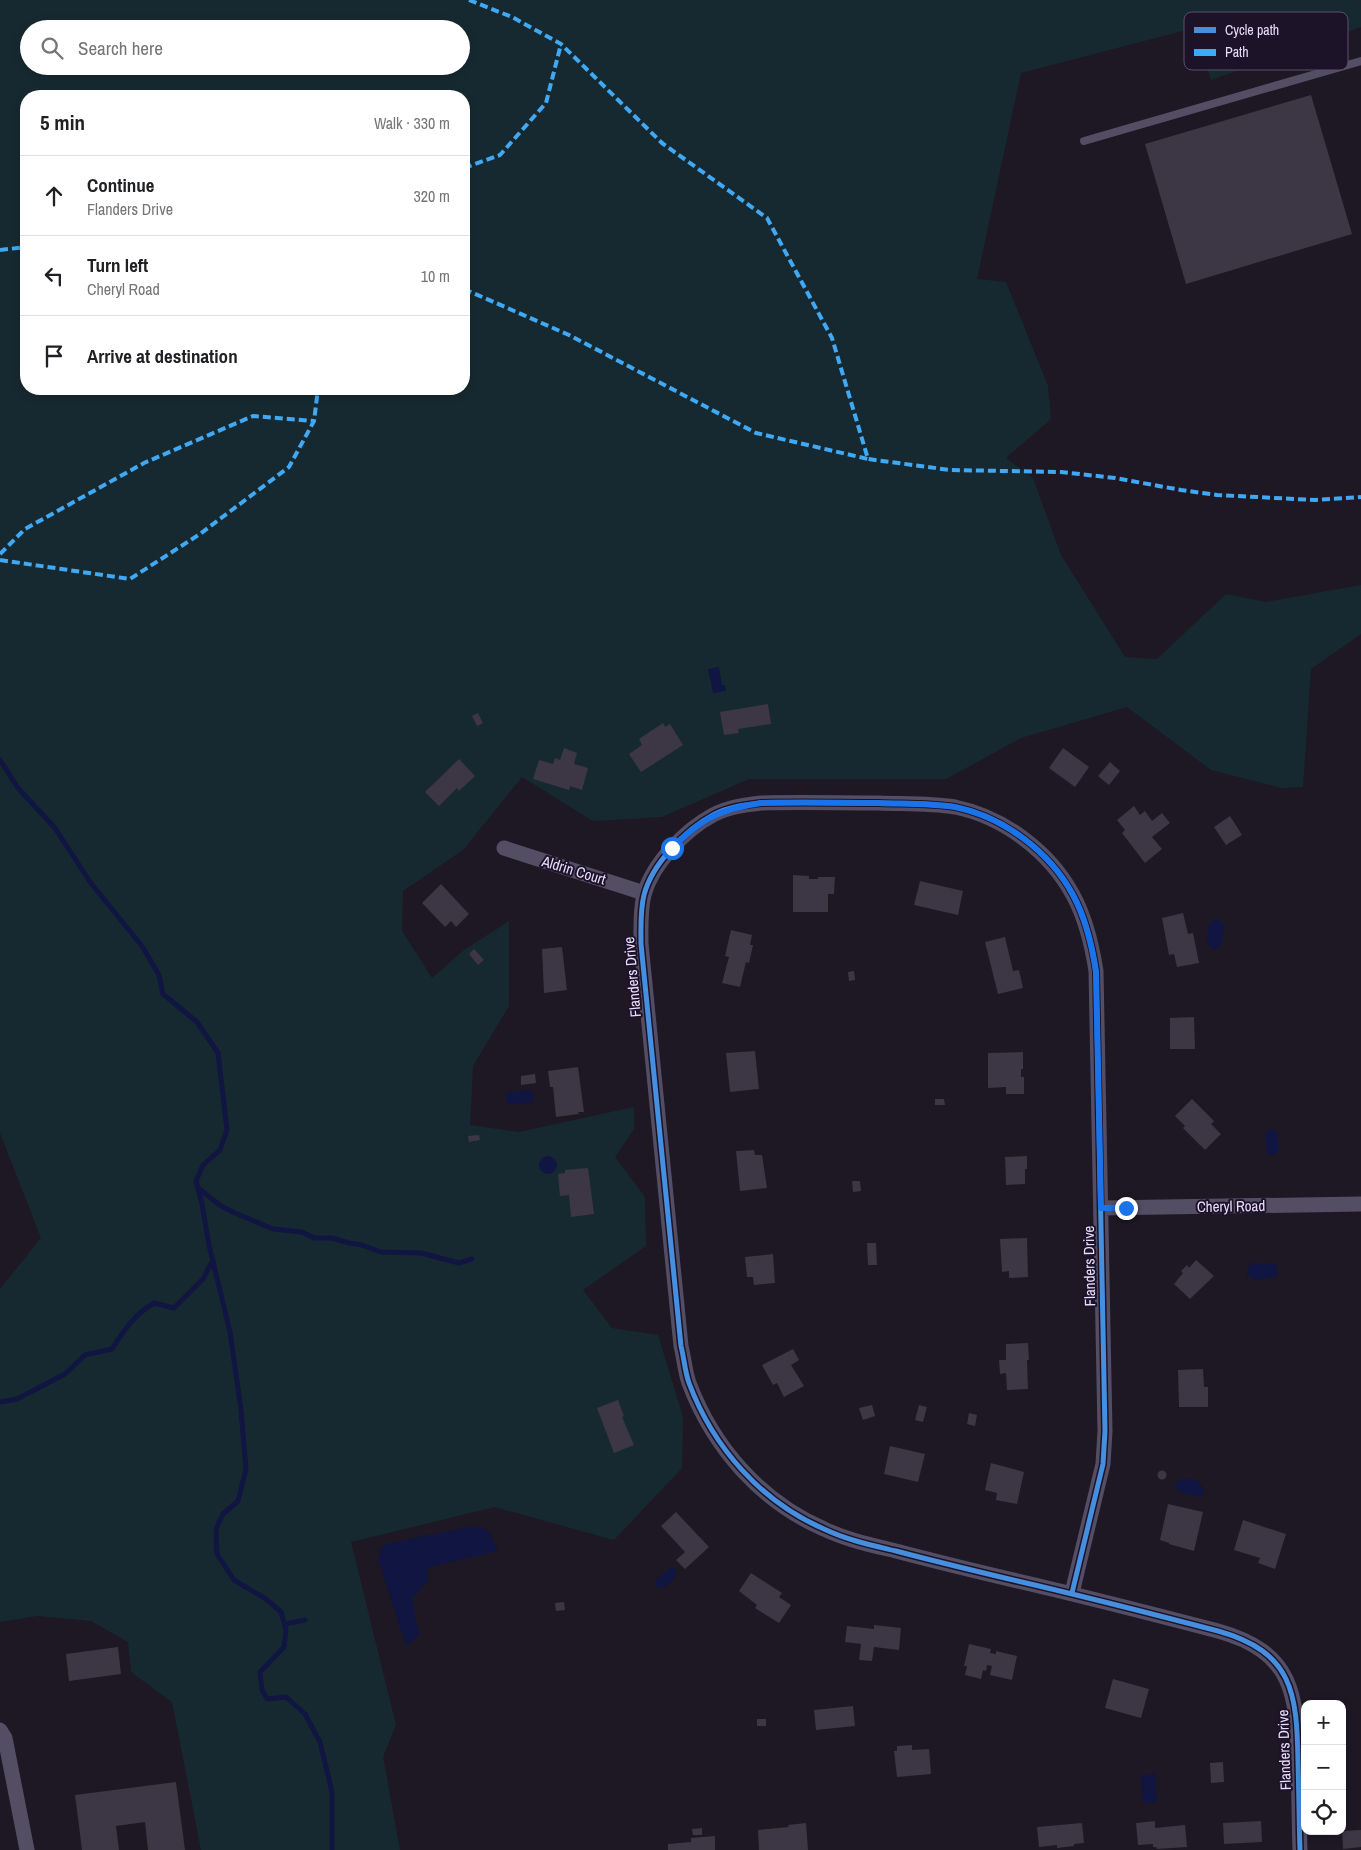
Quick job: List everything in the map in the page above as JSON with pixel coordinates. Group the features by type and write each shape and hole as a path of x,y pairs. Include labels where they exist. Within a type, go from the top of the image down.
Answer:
{"street":[{"name":"Flanders Drive","path":"1072,1593 1103,1464 1105,1421 1096,972 1092,946 1084,920 1073,895 1056,869 1015,832 988,818 956,808 928,804 789,802 761,803 735,807 713,815 692,829 672,848 655,870 644,894 641,914 641,944 681,1346 689,1382 705,1417 725,1450 750,1479 775,1501 798,1516 824,1529 852,1540 953,1566 1072,1593 1240,1637 1260,1648 1274,1660 1285,1677 1295,1701 1298,1734 1300,1850"},
{"name":"Aldrin Court","path":"504,848 644,894"},
{"name":"Cheryl Road","path":"1101,1208 1361,1204"},
{"path":"0,1730 5,1738 27,1850"}],"lane":[{"path":"1348,65 1361,61"},
{"path":"1084,141 1330,70"}],"shaded area":[{"path":"0,0 1361,0 1361,27 1348,32 1348,12 1184,12 1184,31 1021,73 977,279 1006,282 1048,386 1051,419 1006,458 1033,478 1061,555 1125,657 1157,659 1226,594 1266,602 1361,585 1361,634 1311,669 1303,787 1282,788 1211,770 1127,707 1021,738 946,779 749,779 662,817 593,821 522,777 463,850 403,891 402,931 432,978 464,950 509,921 509,1006 473,1066 470,1125 519,1132 634,1107 634,1129 615,1157 645,1197 646,1246 583,1290 612,1328 658,1335 683,1417 682,1468 614,1540 495,1507 351,1542 396,1725 383,1757 400,1850 201,1850 172,1702 131,1672 128,1642 91,1621 37,1616 0,1622 0,1289 41,1238 0,1133"},
{"path":"1208,70 1239,70 1211,80"},
{"path":"719,667 722,685 725,685 726,691 713,693 708,669"},
{"path":"1214,919 1219,920 1224,925 1222,944 1216,949 1211,948 1207,943 1209,924"},
{"path":"532,1090 533,1102 508,1105 506,1093"},
{"path":"1274,1130 1277,1133 1279,1151 1276,1154 1270,1155 1267,1152 1265,1134 1267,1131"},
{"path":"548,1156 554,1159 557,1165 554,1171 548,1174 542,1171 539,1165 542,1159"},
{"path":"1251,1262 1258,1264 1276,1263 1278,1276 1257,1280 1246,1275"},
{"path":"1191,1478 1201,1485 1204,1492 1202,1496 1188,1494 1175,1487 1178,1481"},
{"path":"468,1527 481,1528 488,1532 498,1551 427,1569 428,1581 412,1598 419,1635 408,1645 405,1643 379,1561 381,1549 386,1544"},
{"path":"670,1568 676,1570 676,1577 664,1588 658,1588 656,1580"},
{"path":"1155,1774 1157,1802 1143,1803 1141,1775"}],"building":[{"path":"1311,95 1352,234 1186,284 1145,144"},
{"path":"768,704 771,724 738,729 739,733 724,735 720,712"},
{"path":"478,713 483,723 477,726 472,716"},
{"path":"663,723 665,727 670,724 683,745 641,772 629,754 642,745 639,739"},
{"path":"564,748 577,753 574,764 588,768 582,790 570,786 569,790 533,779 539,760 553,764 555,758 560,760"},
{"path":"1063,748 1089,767 1075,787 1049,768"},
{"path":"459,759 475,776 459,791 457,788 439,806 425,792"},
{"path":"1110,762 1120,771 1109,785 1098,776"},
{"path":"1134,806 1140,815 1145,811 1152,821 1162,813 1170,823 1152,837 1162,849 1145,863 1122,833 1125,830 1117,820"},
{"path":"1230,816 1242,835 1226,845 1214,827"},
{"path":"793,875 809,876 809,879 835,877 834,894 828,894 828,912 793,912"},
{"path":"920,881 963,891 958,915 914,905"},
{"path":"441,884 469,914 456,927 451,921 445,927 422,903"},
{"path":"1183,913 1188,934 1193,933 1199,963 1177,967 1174,954 1169,955 1162,918"},
{"path":"731,930 752,935 750,945 753,945 749,963 746,962 740,987 722,983 729,957 725,956"},
{"path":"1005,937 1013,971 1019,970 1023,988 998,994 985,942"},
{"path":"562,947 567,990 544,993 542,949"},
{"path":"474,949 484,960 478,965 469,954"},
{"path":"854,971 855,980 849,981 848,972"},
{"path":"1194,1017 1195,1049 1170,1049 1170,1018"},
{"path":"755,1051 759,1089 730,1092 726,1053"},
{"path":"1023,1052 1021,1077 1024,1077 1024,1094 1006,1094 1006,1087 988,1088 988,1053"},
{"path":"578,1067 584,1112 556,1117 553,1087 550,1087 548,1071"},
{"path":"535,1074 536,1083 521,1085 521,1076"},
{"path":"935,1099 944,1099 945,1105 935,1105"},
{"path":"1192,1099 1214,1121 1211,1124 1221,1134 1205,1150 1183,1128 1185,1126 1175,1116"},
{"path":"479,1135 480,1140 469,1142 468,1136"},
{"path":"754,1150 755,1155 762,1155 767,1188 740,1191 736,1151"},
{"path":"1027,1156 1025,1184 1006,1185 1005,1157"},
{"path":"588,1168 594,1214 571,1217 569,1195 560,1196 558,1174 565,1173 565,1170"},
{"path":"852,1181 860,1181 861,1191 853,1192"},
{"path":"1027,1238 1028,1277 1009,1278 1009,1271 1002,1272 1000,1239"},
{"path":"867,1243 876,1243 877,1265 868,1265"},
{"path":"773,1254 775,1283 754,1285 753,1277 747,1277 745,1257"},
{"path":"1196,1260 1214,1276 1190,1299 1174,1284 1183,1273 1181,1271 1187,1265 1189,1268"},
{"path":"1028,1343 1028,1389 1007,1390 1006,1373 1000,1374 999,1360 1006,1360 1006,1344"},
{"path":"793,1349 799,1360 791,1365 804,1386 784,1397 777,1383 773,1385 762,1365"},
{"path":"1203,1369 1204,1387 1208,1387 1208,1407 1179,1407 1178,1370"},
{"path":"618,1400 624,1416 622,1417 634,1445 614,1453 597,1408"},
{"path":"872,1405 875,1416 863,1420 859,1408"},
{"path":"919,1405 927,1407 923,1422 915,1420"},
{"path":"969,1413 977,1415 975,1426 967,1424"},
{"path":"890,1446 925,1454 918,1482 884,1474"},
{"path":"991,1463 1024,1472 1017,1504 996,1500 997,1493 985,1490"},
{"path":"1162,1470 1167,1475 1162,1480 1157,1475"},
{"path":"1168,1504 1203,1512 1194,1551 1160,1540"},
{"path":"676,1512 709,1547 685,1569 676,1560 685,1552 661,1526"},
{"path":"1243,1520 1286,1534 1275,1569 1258,1563 1260,1558 1234,1550"},
{"path":"751,1573 782,1593 779,1597 791,1605 779,1623 755,1608 757,1605 739,1591"},
{"path":"564,1602 565,1610 556,1611 555,1603"},
{"path":"874,1625 901,1628 899,1650 874,1647 872,1661 859,1660 861,1644 845,1642 847,1626 874,1629"},
{"path":"969,1644 991,1649 990,1653 996,1654 996,1651 1017,1656 1012,1680 990,1675 992,1666 987,1665 986,1671 983,1670 981,1679 965,1675 967,1666 964,1666"},
{"path":"118,1647 121,1674 69,1681 66,1654"},
{"path":"1113,1679 1149,1689 1141,1718 1105,1708"},
{"path":"853,1706 855,1726 816,1730 814,1710"},
{"path":"757,1719 766,1719 766,1726 757,1726"},
{"path":"912,1745 912,1750 929,1749 931,1774 897,1777 894,1751 897,1751 897,1746"},
{"path":"1223,1762 1224,1782 1211,1783 1210,1763"},
{"path":"176,1782 185,1850 148,1850 145,1822 116,1826 119,1850 82,1850 75,1795"},
{"path":"1155,1821 1155,1828 1185,1825 1187,1847 1157,1849 1153,1847 1153,1844 1138,1845 1136,1823"},
{"path":"1261,1821 1262,1842 1224,1844 1223,1823"},
{"path":"806,1823 808,1850 759,1850 758,1830 789,1827 788,1825"},
{"path":"1082,1823 1084,1843 1057,1848 1057,1845 1039,1847 1037,1827"},
{"path":"702,1828 702,1835 693,1835 692,1829"},
{"path":"1361,1830 1361,1847 1343,1849 1342,1835 1346,1835 1346,1831"},
{"path":"715,1836 715,1850 668,1850 668,1844 691,1842 691,1838"}],"waterway":[{"path":"0,760 18,788 55,828 90,882 142,946 159,975 163,994 197,1022 218,1053 227,1130 220,1150 203,1165 196,1181 230,1332 241,1410 246,1469 238,1501 223,1514 216,1529 217,1554 234,1580 266,1599 281,1612 286,1630 284,1647 260,1672 262,1690 267,1699 286,1697 305,1714 320,1742 332,1792 332,1850"},
{"path":"197,1187 221,1206 273,1229 302,1232 314,1238 332,1238 362,1245 381,1252 421,1253 459,1263 472,1259"},
{"path":"0,1402 17,1399 65,1374 85,1355 112,1349 130,1323 154,1303 174,1308 203,1279 213,1260"},
{"path":"285,1624 305,1620"}],"marked path":[{"path":"469,0 512,17 561,44 662,143 767,218 832,338 868,459 950,470 1061,472 1115,478 1217,495 1315,500 1361,497"},
{"path":"470,166 500,155 546,103 561,44"},
{"path":"0,250 20,248"},
{"path":"470,292 569,335 756,433 868,459"},
{"path":"0,560 130,579 200,534 289,467 314,421 317,395"},
{"path":"0,554 25,529 144,463 253,416 314,421"}],"cycle path":[{"path":"1072,1593 1103,1464 1105,1431 1096,971 1088,932 1078,904 1052,865 1024,839 991,819 955,807 927,804 879,803 761,803 719,812 692,829 662,860 648,883 644,895 641,926 641,944 681,1346 689,1383 711,1429 742,1470 760,1488 801,1518 833,1533 868,1544 1218,1631 1243,1640 1262,1651 1276,1663 1286,1678 1296,1715 1300,1850"}],"route":[{"path":"672,848 692,829 713,815 735,807 761,803 928,804 956,808 988,818 1015,832 1056,869 1073,895 1084,920 1092,946 1096,972 1101,1208 1126,1208"}]}
